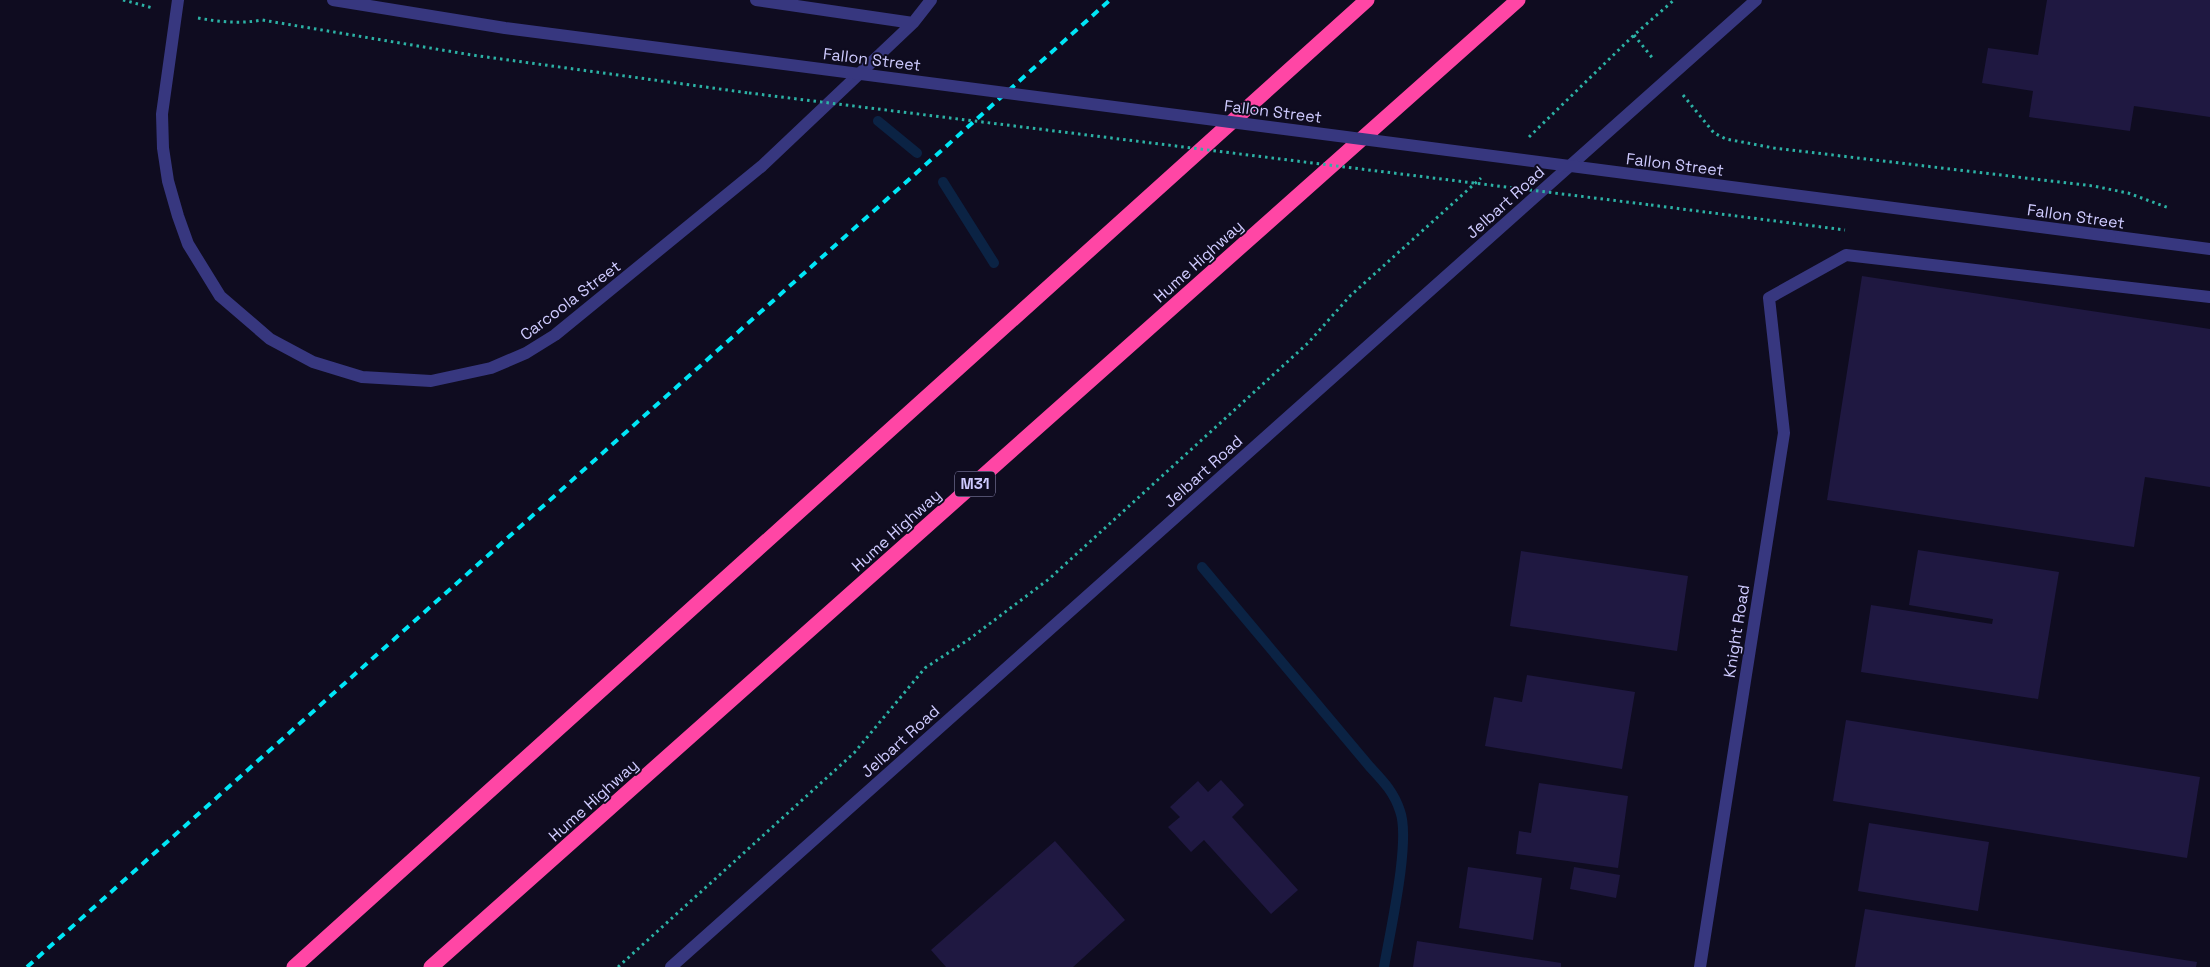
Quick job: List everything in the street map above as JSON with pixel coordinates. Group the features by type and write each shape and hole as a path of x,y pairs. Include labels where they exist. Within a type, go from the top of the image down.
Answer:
{"highway":[{"path":"294,967 1367,0"},
{"name":"Hume Highway","path":"432,967 1518,0"}],"street":[{"name":"Carcoola Street","path":"178,0 162,114 163,148 168,181 188,244 220,296 270,339 313,362 362,377 431,381 491,368 526,353 555,335 762,166 913,23 932,0"},
{"name":"Fallon Street","path":"333,0 505,28 2210,250"},
{"path":"756,0 913,23"},
{"name":"Jelbart Road","path":"671,967 1756,0"},
{"name":"Knight Road","path":"1700,967 1784,433 1769,298 1846,255 2210,297"}],"path":[{"path":"123,0 176,14 225,23 246,23 262,20 472,55 749,93 1651,205"},
{"path":"1524,142 1634,35 1674,0"},
{"path":"1634,35 1714,133 1726,139 1774,148 2093,186 2128,193 2169,208"},
{"path":"618,967 854,753 925,668 968,640 1049,579 1308,342 1350,296 1486,174"}],"building":[{"path":"2047,0 2210,0 2210,117 2134,106 2130,131 2029,117 2033,91 1982,83 1988,48 2038,55"},
{"path":"1862,276 2210,329 2210,487 2145,477 2134,547 1827,500"},
{"path":"1918,550 2059,572 2038,699 1861,672 1871,605 1992,624 1993,619 1909,605"},
{"path":"1521,551 1688,576 1677,651 1510,626"},
{"path":"1527,675 1635,692 1622,769 1485,746 1494,697 1522,702"},
{"path":"1846,720 2200,777 2187,858 1833,801"},
{"path":"1221,780 1244,805 1232,817 1298,890 1271,914 1204,840 1191,852 1168,827 1180,817 1170,807 1198,781 1208,792"},
{"path":"1539,783 1628,796 1618,868 1516,854 1519,831 1531,833"},
{"path":"1869,823 1989,842 1978,911 1858,891"},
{"path":"1055,841 1125,920 1073,967 946,967 931,950"},
{"path":"1468,867 1542,878 1533,940 1459,928"},
{"path":"1574,867 1620,875 1616,898 1570,889"},
{"path":"1865,909 2197,962 2196,967 1855,967"},
{"path":"1417,941 1561,963 1561,967 1413,967"}],"waterway":[{"path":"878,121 917,153"},
{"path":"943,182 994,263"},
{"path":"1202,567 1384,782 1398,804 1403,825 1403,843 1395,910 1384,967"}],"railway":[{"path":"27,967 1110,0"}]}
